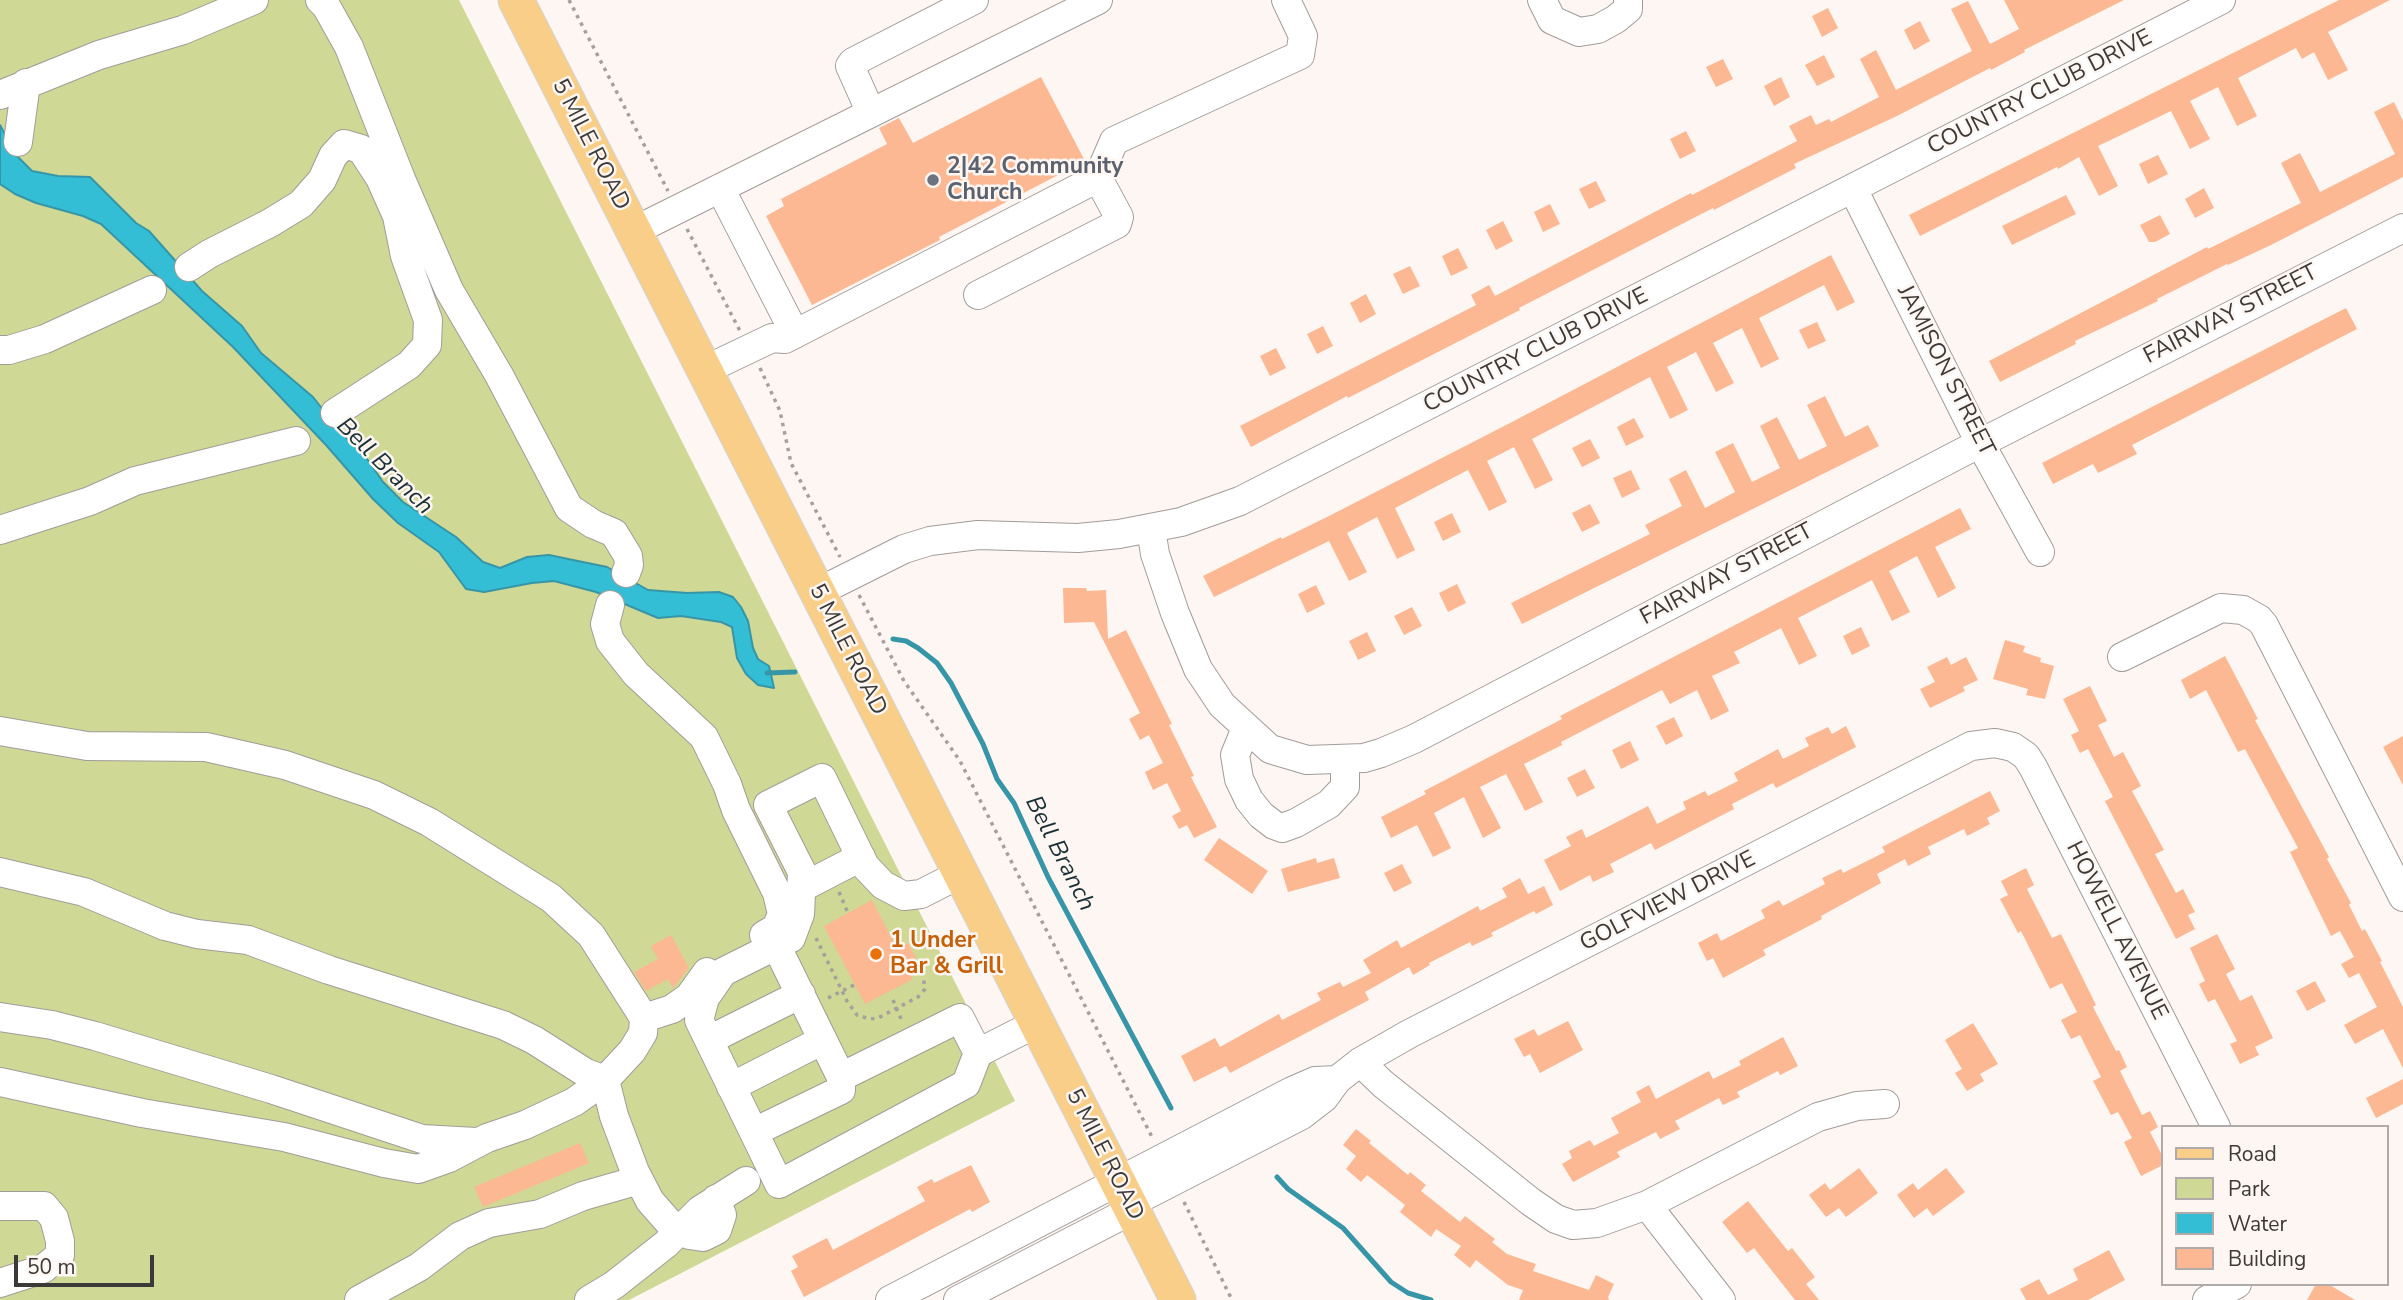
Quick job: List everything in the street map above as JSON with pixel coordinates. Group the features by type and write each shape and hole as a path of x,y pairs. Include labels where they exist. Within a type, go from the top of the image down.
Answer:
{"main road":[{"name":"5 MILE ROAD","path":"521,2 634,231 1178,1300"}],"street":[{"path":"0,95 99,55 183,30 254,0"},
{"path":"320,0 326,5 349,47 401,179 449,290 499,375 569,508 593,524 614,533 628,556 626,573"},
{"path":"871,113 850,66 853,62 974,0"},
{"path":"634,231 871,113 1062,8 1098,0"},
{"path":"705,370 772,338 785,339 1098,178 1114,141 1300,55 1303,36 1286,0"},
{"path":"1542,0 1552,20 1579,32 1598,29 1616,19 1628,9 1628,0"},
{"name":"COUNTRY CLUB DRIVE","path":"818,592 904,549 940,539 978,535 1078,538 1151,529 1207,514 1273,486 2220,0"},
{"path":"18,142 26,83"},
{"path":"189,267 300,204 322,180 333,156 344,144 360,149 380,178 397,216 405,256 428,320 427,345 409,365 335,413"},
{"path":"978,295 1117,225 1119,217 1098,178"},
{"path":"720,188 795,334"},
{"name":"JAMISON STREET","path":"1853,188 1980,443 2040,552"},
{"name":"FAIRWAY STREET","path":"1151,529 1155,554 1175,613 1198,669 1222,705 1270,749 1307,760 1345,760 1381,753 1414,739 1980,443 2403,228"},
{"path":"0,349 9,350 45,339 152,290"},
{"path":"0,530 90,501 135,481 296,441"},
{"path":"610,605 605,624 610,641 636,674 704,737 777,893 782,914 776,928 714,963 689,997 672,1009 644,1018"},
{"path":"2122,657 2213,611 2231,607 2251,613 2264,625 2403,897"},
{"path":"1246,728 1235,755 1239,779 1249,800 1261,815 1273,825 1282,828 1329,804 1337,796 1345,787 1345,760"},
{"path":"0,732 87,746 206,747 285,765 374,795 429,822 551,898 591,935 644,1018 643,1033 632,1051 605,1080 574,1102 525,1125 478,1142 449,1158 418,1169 284,1137 142,1113 0,1082"},
{"name":"GOLFVIEW DRIVE","path":"1126,1199 1292,1091 1315,1081 1337,1080 1360,1062 1409,1034 1971,746 1994,743 2006,745"},
{"name":"HOWELL AVENUE","path":"2006,745 2026,756 2033,767 2215,1125"},
{"path":"960,874 921,894 904,896 883,885 865,866 822,778 768,805 802,872 800,914 792,938 723,972 705,999 699,1020 779,1184 966,1084 978,1053 1037,1023"},
{"path":"801,888 861,858"},
{"path":"0,872 84,892 165,926 197,934 248,940 329,970 503,1025 534,1040 586,1073 605,1080"},
{"path":"754,1132 841,1090 841,1076 776,945"},
{"path":"709,1040 800,994"},
{"path":"0,1017 52,1025 95,1037 271,1089 422,1139 478,1142"},
{"path":"841,1076 960,1018 978,1053"},
{"path":"731,1087 823,1040"},
{"path":"1360,1062 1383,1084 1531,1202 1556,1219 1573,1225 1587,1225 1612,1219 1647,1205 1818,1117 1857,1106 1885,1104"},
{"path":"605,1080 614,1116 639,1180 650,1201 672,1226 703,1237 717,1230 722,1215 716,1199 746,1181"},
{"path":"359,1300 419,1267 460,1236 489,1223 540,1214 583,1196 639,1180"},
{"path":"890,1300 1126,1199"},
{"path":"958,1300 1126,1199"},
{"path":"1647,1205 1721,1300"},
{"path":"0,1206 44,1206 54,1218 60,1241 60,1255 43,1269 0,1283"},
{"path":"589,1300 614,1285 680,1230"}],"path":[{"path":"569,0 750,349 780,411 791,463 841,559"},
{"path":"859,594 904,681 960,761 1154,1142"},
{"path":"813,933 857,1015 870,1019 918,996 925,989 923,976"},
{"path":"828,998 854,985"},
{"path":"892,1000 903,1023"},
{"path":"1182,1198 1232,1300"}],"green space":[{"path":"0,0 459,0 1015,1101 629,1300 0,1300"}],"water":[{"path":"0,125 17,156 32,171 58,176 90,177 136,223 149,231 202,291 242,326 261,353 313,397 341,433 365,456 383,482 403,502 456,537 483,562 500,568 527,557 549,555 607,567 648,590 719,592 733,597 748,621 758,659 769,666 774,688 758,685 746,674 737,658 732,627 721,622 681,616 658,618 596,592 554,581 484,592 466,589 439,552 398,523 373,499 233,347 101,224 36,203 0,184"}],"building":[{"path":"2004,0 2124,0 2024,50 2025,52 1991,70 1990,68 1897,116 1794,164 1796,168 1714,210 1713,208 1251,447 1240,426 1476,305 1471,295 1489,285 1495,296 1691,193 1692,195 1797,141 1789,126 1811,115 1816,125 1829,119 1831,122 1879,97 1860,59 1876,50 1896,90 1972,51 1951,9 1968,1 1990,44 2019,29"},
{"path":"2339,0 2390,0 2328,32 2348,70 2328,80 2314,52 2302,59 2296,48 2238,78 2257,116 2237,126 2218,87 2190,101 2210,139 2190,149 2171,111 2098,146 2118,186 2099,196 2079,157 1920,236 1909,215"},
{"path":"1828,8 1838,28 1822,37 1812,16"},
{"path":"1920,21 1930,41 1914,50 1904,30"},
{"path":"1824,55 1835,77 1817,86 1805,65"},
{"path":"1723,59 1733,79 1716,87 1706,67"},
{"name":"2|42 Community Church","path":"1041,77 1085,161 939,237 940,240 812,305 766,216 784,206 781,199 887,144 879,128 899,118 913,143"},
{"path":"1781,77 1790,97 1774,106 1764,86"},
{"path":"2394,102 2403,121 2403,177 2271,245 2157,299 2158,301 2075,341 2076,344 2000,382 1989,361 2207,247 2208,249 2301,203 2281,163 2300,153 2320,192 2395,154 2374,112"},
{"path":"1686,131 1696,151 1680,159 1670,139"},
{"path":"2158,155 2168,174 2148,184 2139,164"},
{"path":"1596,181 1606,201 1589,209 1579,189"},
{"path":"2204,188 2214,208 2195,218 2185,199"},
{"path":"2066,195 2076,214 2012,245 2002,226"},
{"path":"1550,204 1560,224 1543,232 1534,212"},
{"path":"2160,215 2170,234 2155,242 2149,242 2140,225"},
{"path":"1503,221 1513,241 1496,250 1486,230"},
{"path":"1458,248 1468,268 1451,276 1442,256"},
{"path":"1831,255 1855,302 1837,311 1824,285 1759,318 1779,359 1761,368 1742,328 1713,343 1734,383 1716,392 1696,352 1667,367 1688,410 1670,419 1650,377 1532,439 1553,480 1535,489 1514,447 1487,461 1507,502 1489,511 1468,470 1395,508 1415,550 1397,559 1377,517 1347,533 1367,572 1349,581 1329,541 1214,597 1203,576 1329,516"},
{"path":"1410,266 1420,286 1403,294 1393,274"},
{"path":"1366,294 1376,314 1360,323 1350,303"},
{"path":"2346,308 2357,329 2132,445 2137,454 2098,473 2093,464 2053,484 2042,463"},
{"path":"1817,322 1826,341 1808,349 1799,330"},
{"path":"1323,326 1333,346 1317,354 1307,334"},
{"path":"1276,348 1286,368 1270,376 1260,356"},
{"path":"1825,396 1845,437 1868,425 1879,446 1522,624 1511,603 1650,534 1645,525 1682,506 1669,479 1686,470 1705,508 1735,492 1715,452 1733,443 1752,482 1780,468 1760,426 1777,417 1799,460 1827,446 1807,405"},
{"path":"1634,418 1644,437 1626,446 1617,427"},
{"path":"1590,439 1600,458 1582,467 1572,448"},
{"path":"1631,470 1640,489 1622,498 1613,478"},
{"path":"1590,504 1600,523 1582,532 1572,513"},
{"path":"1960,508 1971,529 1935,547 1956,588 1938,598 1917,556 1889,571 1910,612 1892,621 1872,580 1798,618 1817,656 1799,665 1781,628 1734,652 1740,663 1712,676 1729,711 1711,720 1697,690 1670,704 1662,690 1524,764 1543,802 1525,811 1506,774 1480,787 1501,828 1483,838 1464,797 1434,813 1451,848 1433,857 1417,825 1391,838 1381,817 1426,794 1424,791 1562,719 1560,716"},
{"path":"1452,513 1461,532 1443,541 1434,522"},
{"path":"1457,584 1466,603 1448,612 1439,593"},
{"path":"1316,585 1325,604 1307,613 1298,594"},
{"path":"1063,588 1106,590 1108,639 1126,630 1172,724 1169,725 1194,776 1191,777 1217,827 1194,838 1187,825 1179,829 1172,816 1181,811 1167,783 1153,790 1145,772 1163,763 1149,735 1140,740 1129,719 1140,713 1094,622 1064,623"},
{"path":"1412,607 1422,626 1404,635 1394,616"},
{"path":"1861,627 1870,646 1852,655 1843,636"},
{"path":"1367,632 1376,651 1358,660 1349,641"},
{"path":"2005,640 2025,646 2023,652 2041,658 2040,662 2054,666 2045,699 2026,695 2028,689 1993,679"},
{"path":"2225,656 2258,719 2255,720 2329,857 2327,859 2351,903 2349,905 2362,931 2365,929 2403,1007 2403,1068 2383,1029 2355,1044 2344,1025 2377,1007 2359,973 2349,978 2341,964 2354,957 2340,931 2331,936 2290,852 2298,848 2245,749 2238,752 2206,690 2190,699 2181,680"},
{"path":"1947,657 1951,665 1966,657 1978,680 1963,687 1965,691 1930,708 1920,689 1935,682 1927,667"},
{"path":"2090,686 2107,721 2098,725 2114,757 2123,752 2141,786 2132,791 2164,850 2155,854 2176,893 2183,889 2195,912 2188,915 2195,929 2176,939 2105,801 2113,797 2088,749 2080,753 2071,735 2079,731 2063,699"},
{"path":"1674,717 1683,736 1666,745 1656,726"},
{"path":"1846,726 1856,747 1776,788 1773,783 1732,804 1734,809 1655,850 1651,843 1610,864 1614,872 1593,882 1590,875 1560,891 1544,860 1571,846 1566,837 1582,829 1586,838 1648,806 1657,824 1686,809 1683,802 1705,791 1708,796 1738,781 1734,773 1778,749 1783,759 1809,746 1805,738 1828,727 1832,734"},
{"path":"2403,736 2403,785 2383,747"},
{"path":"1630,741 1639,760 1621,769 1612,750"},
{"path":"1585,769 1595,788 1577,797 1567,778"},
{"path":"1990,791 2000,811 1987,818 1990,824 1967,836 1964,829 1928,847 1931,854 1908,866 1905,859 1877,874 1881,883 1821,916 1822,919 1763,950 1766,955 1723,978 1713,958 1707,961 1698,943 1717,933 1721,941 1765,918 1761,910 1779,900 1783,906 1825,884 1822,878 1841,869 1843,873 1885,852 1882,847"},
{"path":"1219,838 1268,871 1252,894 1204,860"},
{"path":"1316,858 1317,863 1334,858 1340,878 1288,892 1281,869"},
{"path":"1402,864 1412,883 1394,892 1384,873"},
{"path":"2026,868 2034,885 2027,889 2052,938 2061,934 2096,1005 2093,1007 2127,1067 2120,1071 2142,1115 2150,1111 2158,1127 2150,1132 2162,1155 2162,1166 2141,1176 2124,1142 2132,1138 2118,1112 2111,1115 2093,1081 2101,1077 2080,1035 2071,1039 2061,1020 2077,1012 2062,983 2050,989 2021,931 2018,933 2000,899 2008,895 2001,881"},
{"path":"1520,878 1528,894 1544,886 1553,905 1536,914 1534,911 1472,946 1470,942 1429,963 1430,965 1413,975 1409,967 1365,992 1369,1000 1230,1073 1226,1066 1194,1082 1181,1056 1215,1038 1220,1047 1279,1014 1282,1020 1321,1000 1317,993 1340,982 1343,987 1371,973 1363,960 1397,940 1401,948 1478,906 1480,911 1507,897 1502,888"},
{"name":"1 Under Bar & Grill","path":"872,900 897,949 908,943 917,960 906,966 913,979 865,1004 824,926"},
{"path":"2217,934 2235,969 2226,974 2240,1001 2252,995 2273,1038 2255,1047 2259,1055 2240,1064 2230,1044 2237,1041 2215,999 2208,1002 2199,984 2205,981 2190,948"},
{"path":"671,935 689,968 673,988 668,979 646,991 634,972 658,959 651,946"},
{"path":"2315,981 2326,1001 2307,1011 2296,991"},
{"path":"1568,1021 1583,1050 1540,1073 1530,1054 1524,1057 1514,1039 1534,1029 1538,1036"},
{"path":"1973,1023 1998,1064 1980,1074 1984,1081 1967,1091 1955,1073 1962,1069 1945,1040"},
{"path":"1783,1037 1798,1066 1780,1075 1778,1071 1737,1092 1740,1097 1723,1105 1719,1098 1675,1121 1680,1129 1660,1139 1656,1132 1617,1152 1620,1157 1573,1182 1562,1164 1572,1158 1569,1151 1590,1140 1594,1146 1619,1133 1611,1118 1641,1102 1636,1092 1649,1085 1656,1099 1709,1071 1713,1079 1741,1065 1739,1061"},
{"path":"2403,1079 2403,1104 2376,1118 2366,1098"},
{"path":"1356,1129 1408,1175 1410,1172 1426,1185 1421,1191 1460,1222 1465,1216 1495,1239 1492,1242 1507,1254 1536,1264 1533,1271 1589,1290 1596,1275 1614,1284 1609,1300 1519,1300 1523,1290 1508,1285 1476,1260 1470,1268 1454,1255 1461,1246 1436,1229 1431,1237 1400,1212 1405,1205 1367,1175 1361,1182 1346,1169 1356,1156 1343,1145"},
{"path":"580,1143 589,1163 483,1207 474,1187"},
{"path":"971,1165 990,1202 972,1212 970,1209 804,1297 791,1271 798,1267 792,1256 827,1238 833,1250 925,1201 917,1187 932,1179 934,1183"},
{"path":"1859,1168 1878,1193 1846,1217 1839,1208 1826,1217 1809,1195 1825,1183 1830,1190"},
{"path":"1946,1168 1965,1192 1933,1216 1927,1208 1914,1218 1897,1195 1913,1183 1918,1190"},
{"path":"1748,1201 1788,1251 1792,1248 1815,1277 1806,1284 1819,1300 1795,1300 1754,1248 1747,1253 1722,1222"},
{"path":"2109,1250 2125,1280 2088,1300 2026,1300 2020,1289 2039,1279 2048,1295 2078,1280 2073,1269"},
{"path":"2315,1286 2331,1286 2355,1300 2307,1300"}],"waterway":[{"name":"Bell Branch","path":"893,639 906,641 918,648 937,663 951,683 983,744 997,779 1014,803 1048,877 1171,1108"},
{"name":"Bell Branch","path":"767,673 795,672"},
{"name":"Bell Branch","path":"1277,1177 1288,1189 1343,1228 1391,1282 1408,1293 1431,1300"}],"place":[{"name":"2|42 Community Church","path":"933,180"},
{"name":"1 Under Bar & Grill","path":"876,954"}]}
